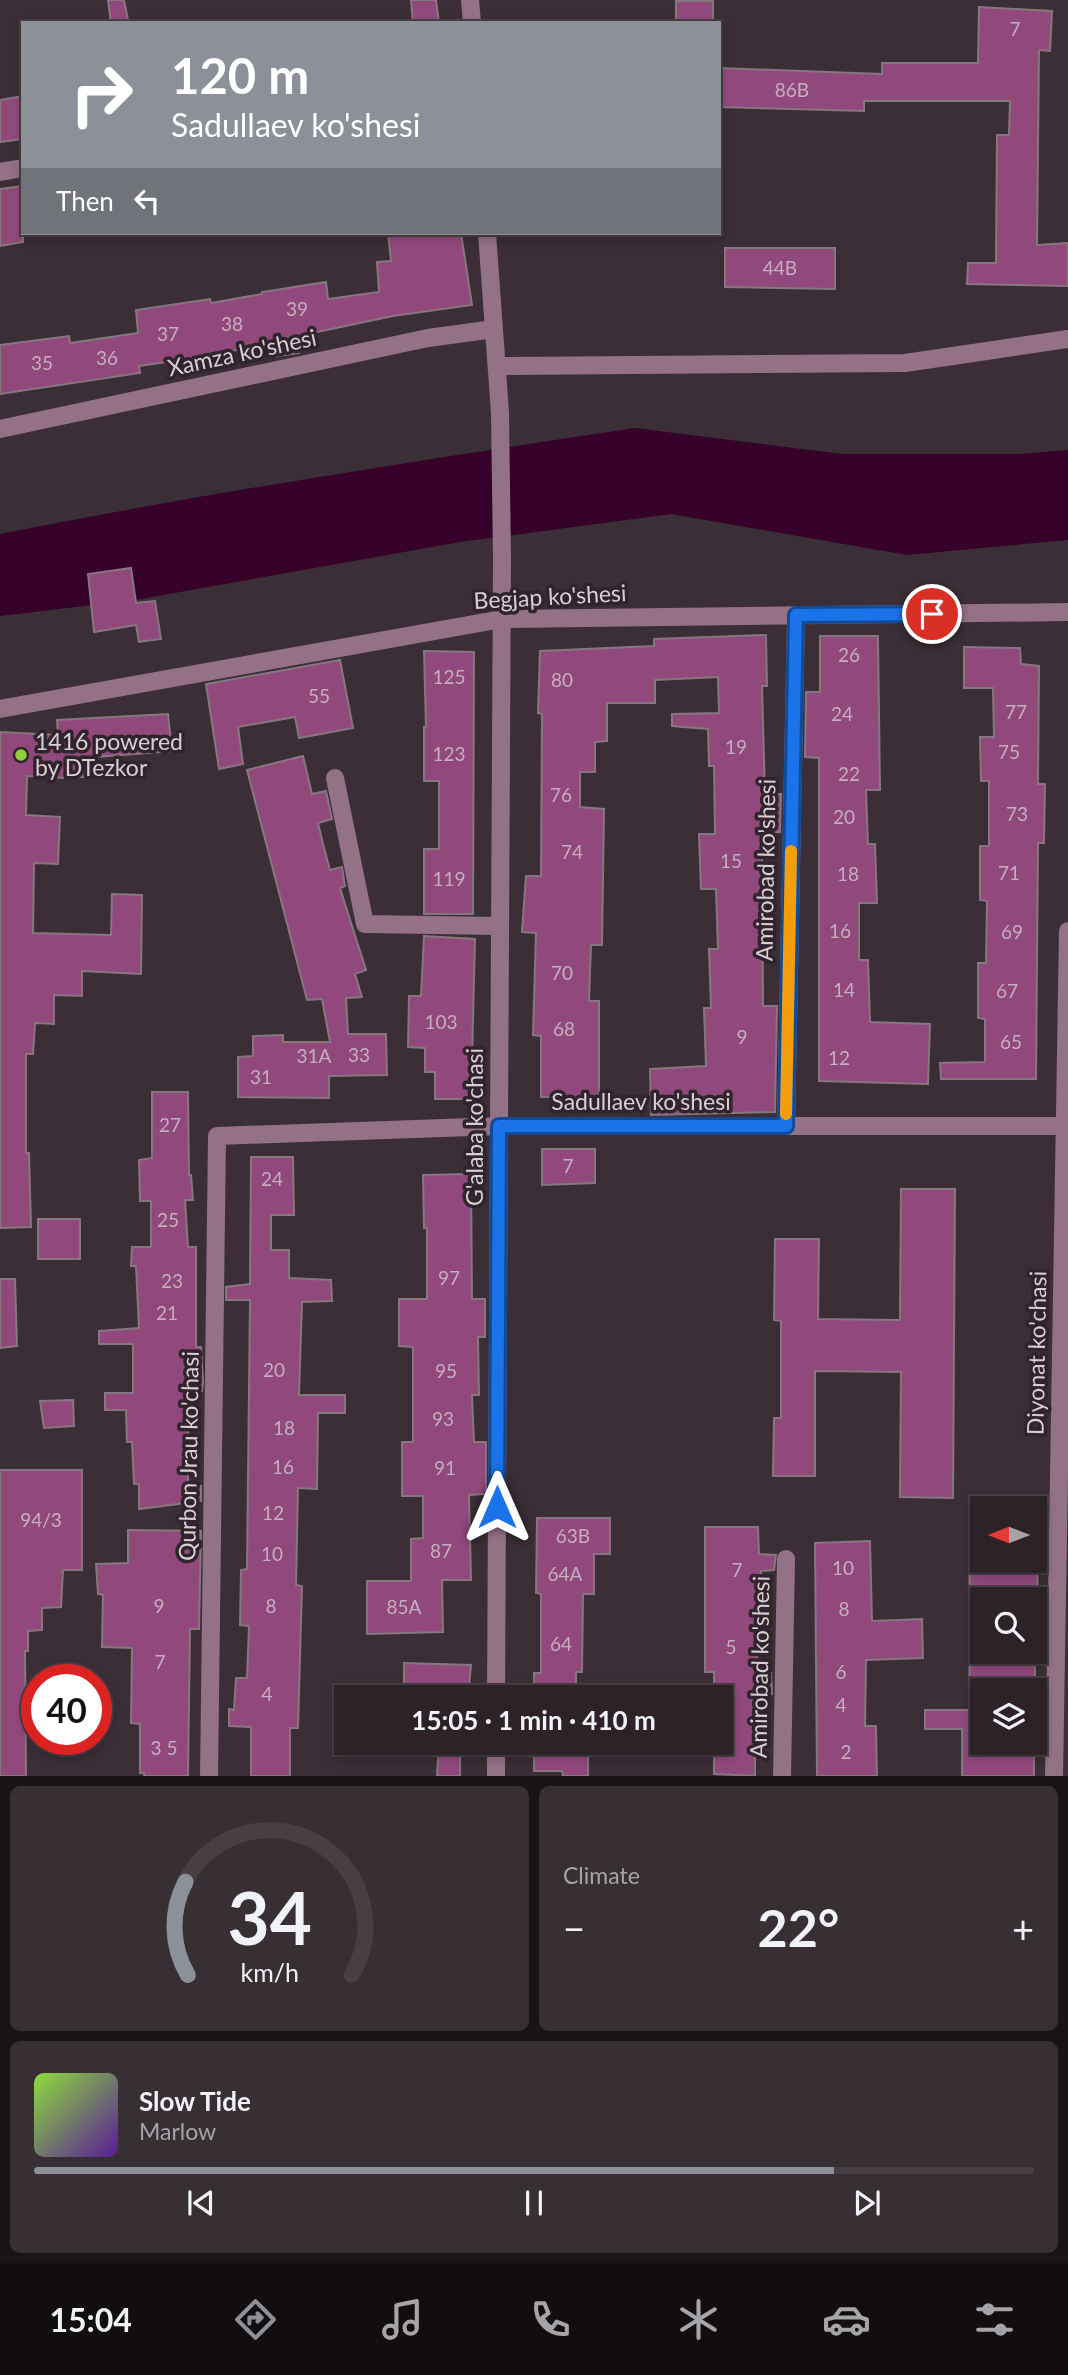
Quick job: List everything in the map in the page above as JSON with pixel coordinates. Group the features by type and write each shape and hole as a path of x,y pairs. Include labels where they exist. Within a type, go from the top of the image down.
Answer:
{"street":[{"path":"470,0 472,21"},
{"path":"0,172 21,168"},
{"name":"G'alaba ko'chasi","path":"487,235 500,413 502,557 496,1685"},
{"name":"Xamza ko'shesi","path":"0,429 428,338 494,329"},
{"path":"497,366 905,363 1068,339"},
{"name":"Begjap ko'shesi","path":"0,709 502,619 1068,612"},
{"name":"Amirobad ko'shesi","path":"786,1126 796,615"},
{"path":"335,778 365,925 500,926"},
{"name":"Diyonat ko'chasi","path":"1054,1776 1068,931"},
{"name":"Sadullaev ko'shesi","path":"217,1136 499,1126 1065,1126"},
{"name":"Qurbon Jrau ko'chasi","path":"209,1776 217,1136"},
{"name":"Amirobad ko'shesi","path":"782,1776 786,1559"},
{"path":"496,1755 496,1776"}],"shaded area":[{"path":"635,428 842,454 1020,454 1068,450 1068,540 907,555 671,514 460,542 135,600 0,616 0,534 238,490"}],"building":[{"path":"108,0 124,0 128,20 111,21"},
{"path":"411,0 436,0 439,21 413,21"},
{"path":"676,1 713,1 713,21 676,21"},
{"path":"979,7 1052,11 1050,51 1039,50 1037,245 1068,243 1068,286 967,284 968,263 996,263 997,135 1009,135 1010,101 864,101 864,111 721,107 721,68 882,74 882,63 978,63"},
{"path":"21,96 21,139 0,142 0,100"},
{"path":"21,186 23,242 0,246 0,189"},
{"path":"388,235 461,235 472,305 393,316 298,336 299,353 271,357 269,344 139,366 140,373 0,394 0,345 69,336 70,343 138,333 136,310 210,299 211,303 326,282 328,299 379,292 377,262 391,261"},
{"path":"725,248 835,248 835,289 725,287"},
{"path":"131,568 136,603 155,601 161,639 139,642 136,625 94,632 88,574"},
{"path":"766,635 767,686 762,686 765,794 781,794 780,832 762,832 763,1006 777,1006 775,1112 651,1115 650,1069 706,1066 704,1008 711,1008 709,949 718,949 716,889 701,889 699,834 715,834 714,766 709,766 708,729 672,726 672,714 719,713 718,677 655,680 655,703 607,703 607,741 595,742 595,772 580,772 580,807 604,809 602,945 591,945 589,1001 599,1001 599,1097 541,1097 541,1036 533,1035 536,933 522,932 526,876 541,876 542,714 538,713 540,651 654,646 654,639"},
{"path":"820,636 878,636 880,790 866,790 868,844 875,844 877,903 859,903 859,960 868,960 870,1022 930,1024 928,1084 819,1081 819,758 805,757 806,692 820,692"},
{"path":"964,647 1020,648 1021,664 1039,666 1038,784 1045,784 1044,843 1038,843 1036,1079 941,1079 940,1063 985,1062 985,1019 978,1018 978,963 986,963 987,901 980,900 980,846 989,846 989,781 981,781 980,737 994,737 993,688 964,688"},
{"path":"424,651 474,652 473,914 424,914 424,849 439,849 439,781 424,781"},
{"path":"340,660 353,728 299,738 295,717 238,727 243,764 219,769 206,684"},
{"path":"168,714 172,751 96,757 97,776 27,776 26,815 60,817 58,864 34,863 33,933 111,935 112,894 142,895 141,974 82,971 82,996 54,995 54,1024 35,1023 33,1054 26,1054 26,1153 29,1153 31,1227 0,1228 0,732 58,735 57,720"},
{"path":"303,756 312,794 326,791 332,819 318,823 330,870 342,867 345,886 340,888 366,970 355,974 362,997 346,998 348,1034 386,1034 387,1075 329,1076 329,1098 238,1097 238,1057 253,1056 253,1036 283,1035 283,1042 330,1042 322,999 307,1000 247,770"},
{"path":"424,936 475,939 471,1099 435,1099 435,1072 425,1072 425,1048 408,1047 409,996 421,996"},
{"path":"152,1092 188,1092 189,1175 193,1200 185,1200 188,1247 196,1247 196,1347 201,1347 203,1382 202,1391 188,1391 188,1486 201,1486 201,1501 139,1509 139,1484 134,1484 132,1442 127,1442 126,1410 105,1410 105,1393 133,1393 133,1344 99,1344 99,1331 139,1328 136,1266 131,1266 132,1247 151,1247 151,1201 140,1201 139,1160 152,1158"},
{"path":"542,1149 595,1149 595,1183 542,1185"},
{"path":"251,1157 293,1157 294,1215 271,1215 271,1250 289,1250 289,1278 331,1280 332,1301 302,1302 299,1395 345,1395 345,1413 318,1413 317,1489 298,1488 296,1585 302,1586 298,1728 290,1728 290,1776 251,1776 251,1727 229,1726 229,1709 234,1710 236,1678 247,1678 249,1626 240,1625 241,1570 247,1569 250,1300 226,1300 226,1287 250,1284"},
{"path":"471,1174 472,1299 485,1299 485,1337 478,1337 479,1395 472,1395 474,1442 486,1442 486,1494 469,1495 471,1580 442,1580 443,1632 367,1634 367,1581 411,1581 411,1539 423,1538 423,1496 402,1496 402,1442 413,1442 413,1347 399,1346 399,1299 427,1299 427,1228 424,1228 423,1175"},
{"path":"901,1189 955,1189 953,1498 900,1497 901,1372 815,1371 815,1476 773,1476 774,1418 781,1418 781,1321 774,1320 775,1239 819,1239 818,1319 900,1320"},
{"path":"38,1219 80,1219 80,1259 38,1259"},
{"path":"0,1279 15,1279 17,1346 0,1348"},
{"path":"73,1400 74,1426 44,1428 40,1401"},
{"path":"0,1470 82,1470 82,1570 63,1570 61,1607 42,1608 42,1630 28,1631 28,1651 25,1651 25,1664 21,1664 21,1755 26,1755 26,1776 0,1776"},
{"path":"537,1518 610,1518 610,1554 594,1554 594,1594 583,1594 582,1672 576,1672 576,1685 534,1685 534,1673 541,1673 541,1594 536,1593"},
{"path":"705,1527 758,1527 759,1554 776,1555 774,1570 761,1571 757,1673 771,1673 772,1694 755,1695 755,1776 714,1774 714,1755 733,1755 733,1685 714,1685 714,1672 705,1672"},
{"path":"128,1530 201,1531 199,1629 190,1629 188,1776 144,1776 144,1773 140,1773 140,1724 131,1723 132,1648 102,1647 103,1595 98,1594 96,1564 128,1563"},
{"path":"870,1541 872,1621 922,1619 923,1658 866,1660 865,1726 876,1726 877,1776 817,1776 815,1543"},
{"path":"969,1561 970,1573 1037,1573 1038,1587 970,1587 970,1600"},
{"path":"970,1652 970,1664 1035,1664 1035,1678 970,1678 969,1690"},
{"path":"404,1663 471,1665 469,1685 404,1684"},
{"path":"925,1710 970,1710 970,1755 1034,1755 1034,1776 962,1776 962,1729 925,1729"},
{"path":"438,1755 460,1755 460,1776 437,1776"},
{"path":"534,1755 588,1755 588,1776 563,1776 562,1771 534,1771"}],"slow traffic":[{"path":"786,1114 791,851"}],"place":[{"name":"1416 powered by DTezkor","path":"21,755"}],"route":[{"path":"497,1507 499,1126 786,1126 796,615 932,614"}]}
